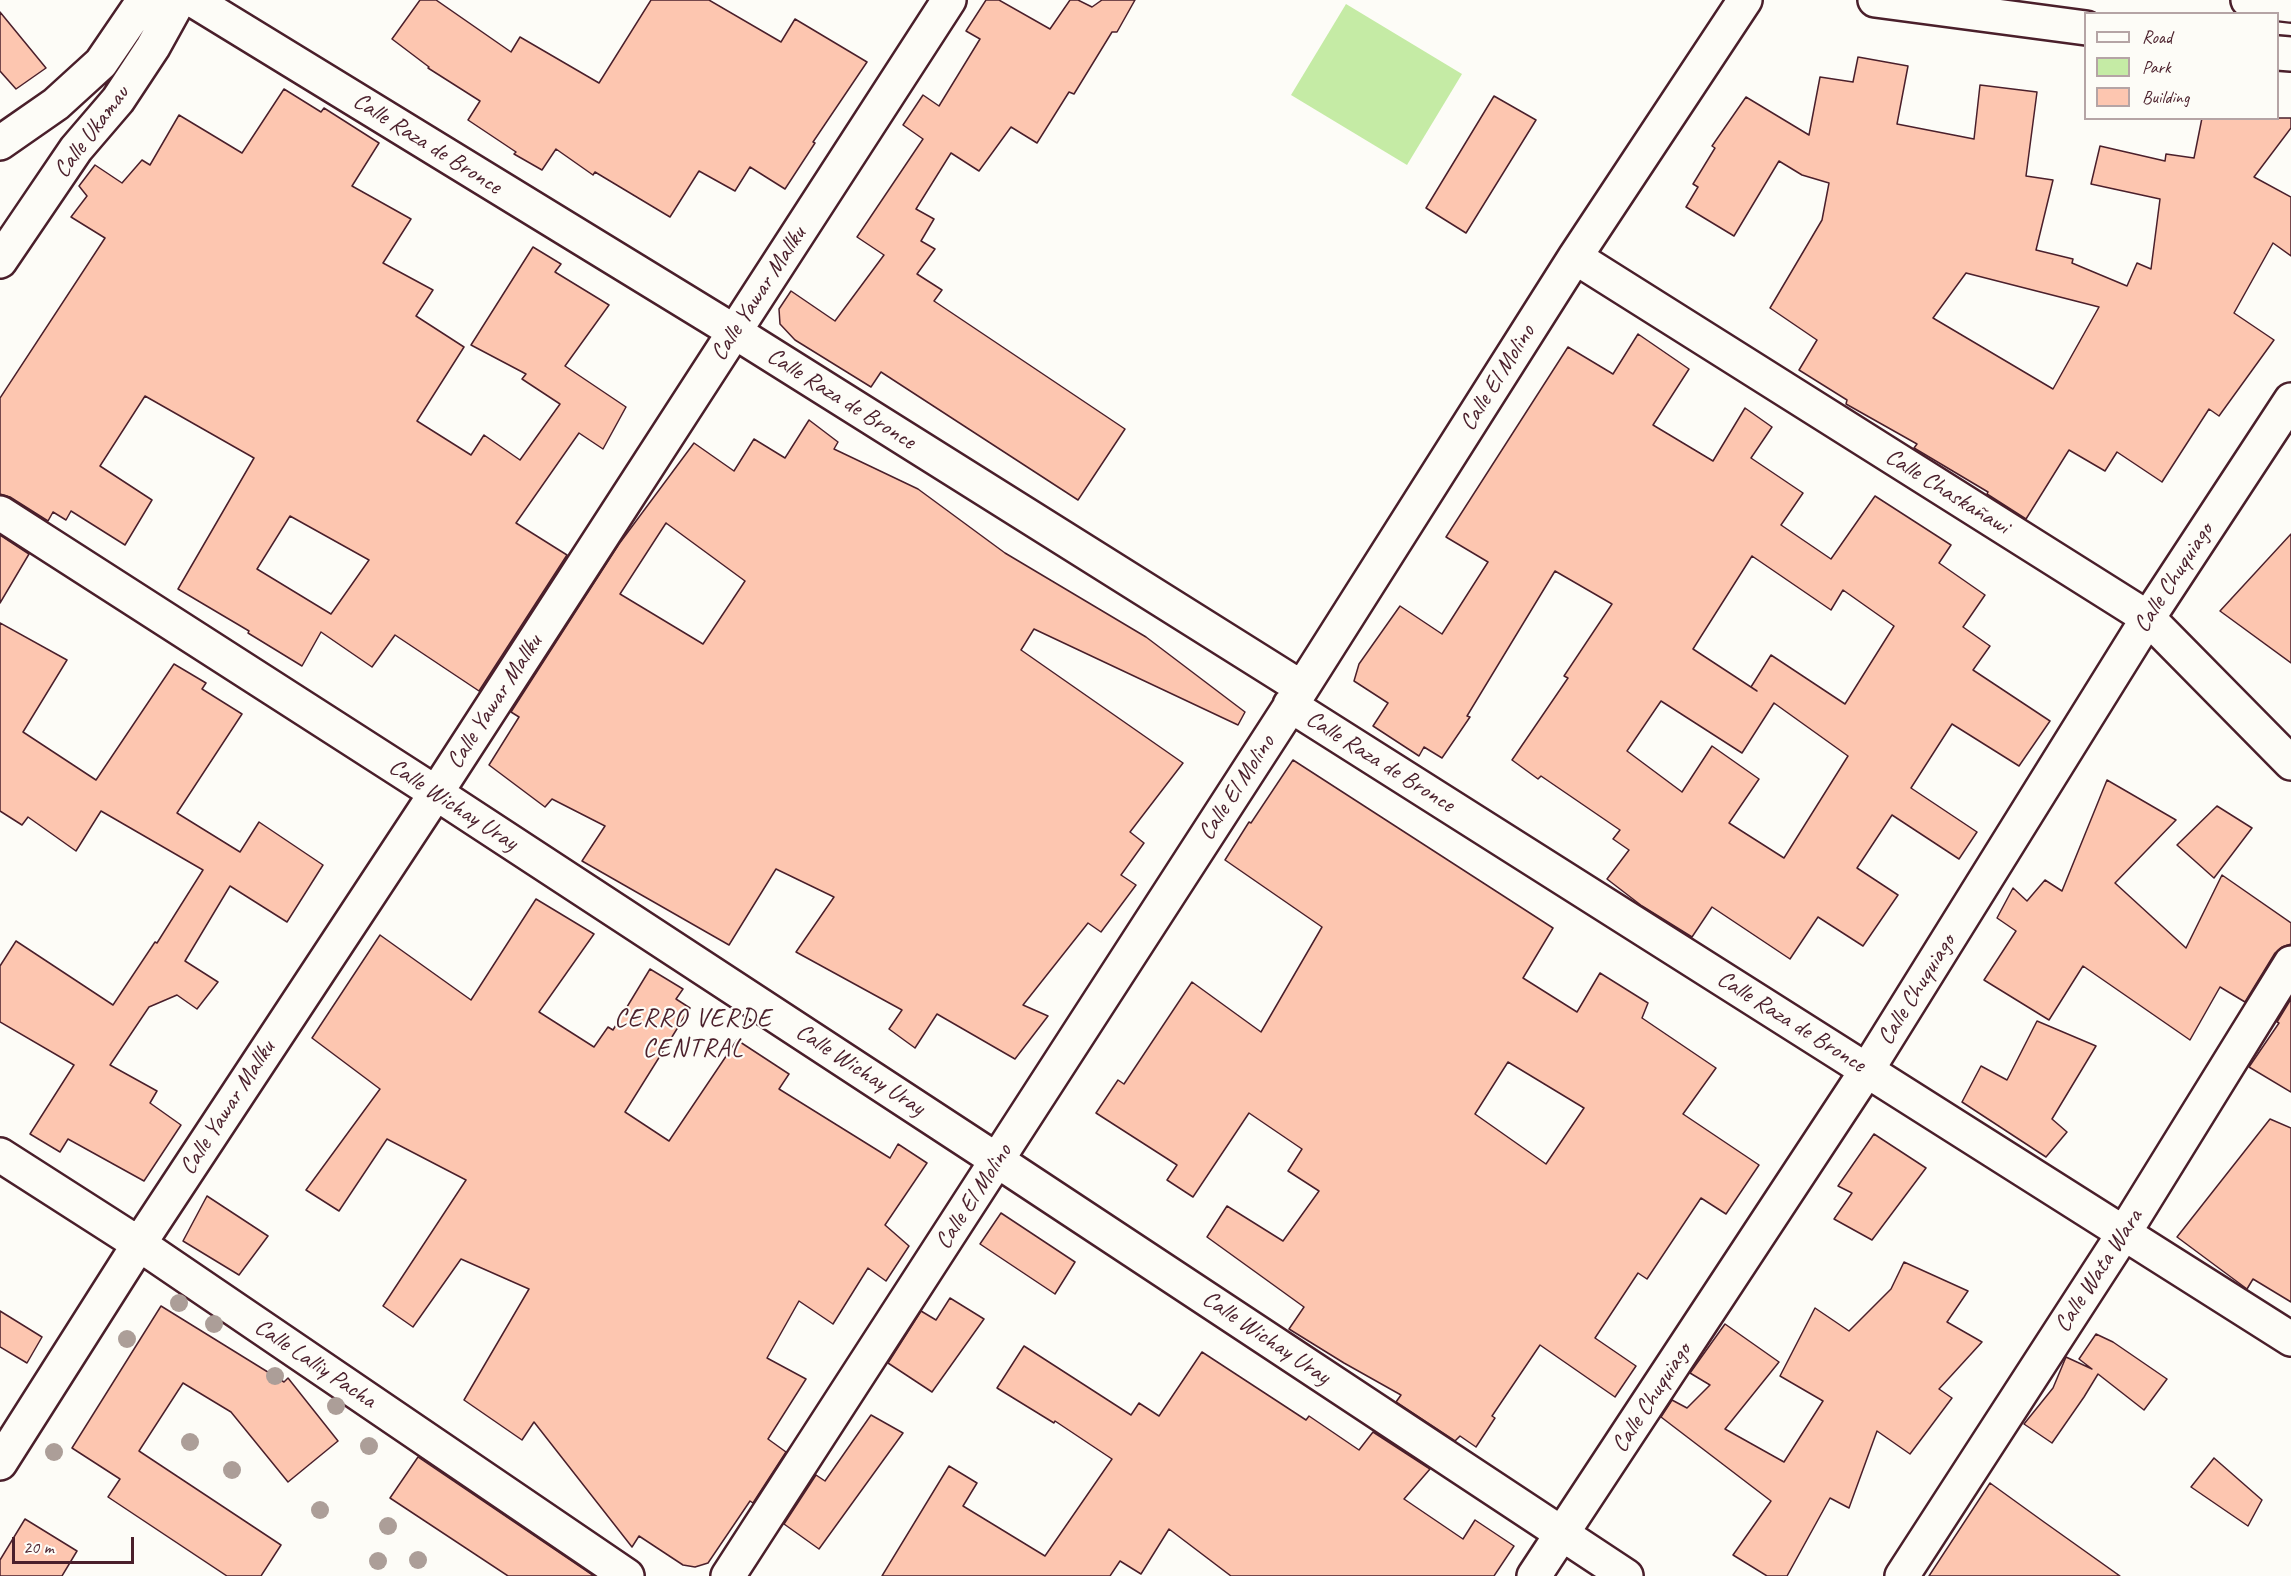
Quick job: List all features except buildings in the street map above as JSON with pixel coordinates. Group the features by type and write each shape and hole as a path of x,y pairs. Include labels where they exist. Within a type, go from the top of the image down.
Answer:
{"street":[{"name":"Calle Ukamau","path":"0,261 76,149 118,100 153,47 179,0"},
{"name":"Calle Raza de Bronce","path":"193,0 735,332 1867,1070 2291,1339"},
{"name":"Calle Yawar Mallku","path":"0,1463 139,1244 436,793 949,0"},
{"name":"Calle El Molino","path":"728,1576 998,1161 1575,257 1745,0"},
{"path":"1875,0 2084,27"},
{"path":"2248,0 2291,5"},
{"path":"0,143 56,104 101,63 140,1"},
{"name":"Calle Chaskañawi","path":"1575,257 2148,618 2291,763"},
{"name":"Calle Chuquiago","path":"1534,1576 1867,1070 2148,618 2291,400"},
{"name":"Calle Wichay Uray","path":"0,513 436,793 1626,1576"},
{"name":"Calle Wata Wara","path":"1902,1576 2124,1233 2291,963"},
{"name":"Calle Lalliy Pacha","path":"0,1155 139,1244 627,1576"}],"green space":[{"path":"1346,4 1462,74 1407,165 1291,95"}],"district":[{"name":"CERRO VERDE CENTRAL","path":"693,1034"}]}
